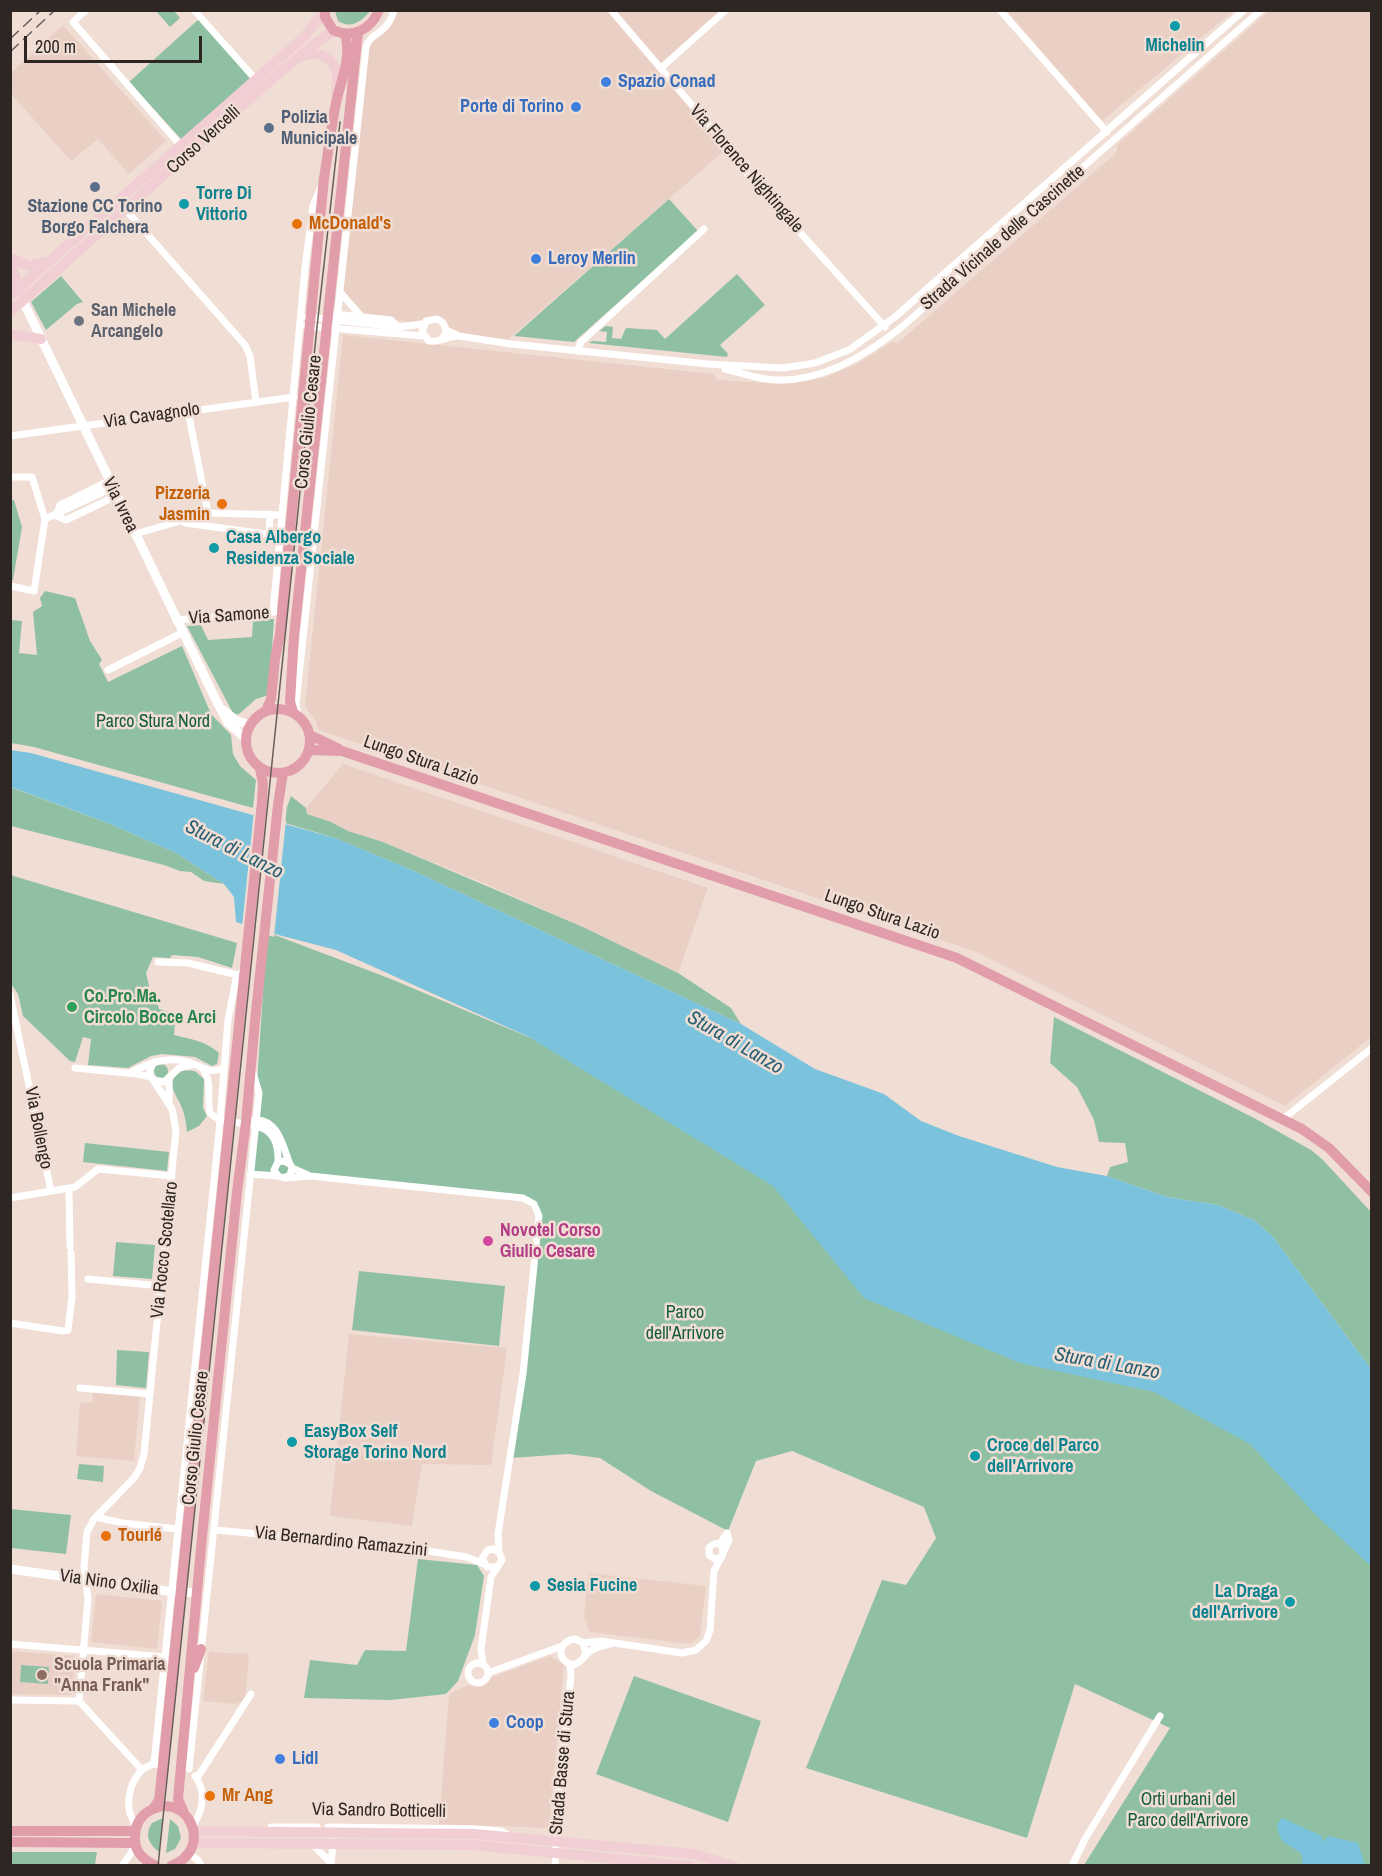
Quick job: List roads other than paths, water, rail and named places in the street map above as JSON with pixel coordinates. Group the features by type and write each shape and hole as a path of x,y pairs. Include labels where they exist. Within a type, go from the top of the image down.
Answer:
{"main road":[{"path":"325,11 328,22 340,33 358,33 374,21 379,10"},
{"name":"Corso Vercelli","path":"10,312 126,210 259,83 311,30 325,11"},
{"name":"Corso Vercelli","path":"15,292 181,146 259,83 295,60 324,36 340,33"},
{"name":"Corso Giulio Cesare","path":"266,711 271,699 280,634 278,612 306,321 324,178 336,103 347,58 348,45 340,33"},
{"name":"Corso Giulio Cesare","path":"295,714 290,707 294,636 333,321 352,132 358,33"},
{"path":"295,60 306,54 313,54 325,57 331,62 336,73 336,103"},
{"path":"23,301 15,292 10,260 30,266 53,258"},
{"path":"10,334 41,339"},
{"path":"281,709 295,714 303,721 310,735 309,750 300,765 283,773 271,773 260,769 248,755 245,738 249,725 266,711 281,709"},
{"name":"Lungo Stura Lazio","path":"310,735 342,751 957,958 1305,1131 1329,1148 1371,1192"},
{"name":"Lungo Stura Lazio","path":"309,750 342,751"},
{"name":"Corso Giulio Cesare","path":"153,1809 159,1800 158,1764 176,1592 191,1497 224,1120 262,802 263,783 260,769"},
{"name":"Corso Giulio Cesare","path":"184,1813 178,1799 185,1768 183,1749 202,1593 236,1204 253,1122 250,1065 283,773"},
{"path":"190,1677 201,1649"},
{"path":"152,1865 141,1856 135,1843 136,1828 144,1815 153,1809 167,1806 184,1813 193,1829 194,1843 189,1854 171,1866"},
{"path":"10,1831 136,1828"},
{"name":"Via Sandro Botticelli","path":"193,1829 245,1837"},
{"name":"Via Sandro Botticelli","path":"333,1838 435,1833 510,1837 690,1866"},
{"name":"Via Sandro Botticelli","path":"194,1843 245,1837 333,1838 501,1847 555,1846 694,1854 708,1856 734,1866"},
{"path":"10,1842 135,1843"}],"street":[{"path":"86,10 73,22 181,146"},
{"path":"205,10 196,13 259,83"},
{"name":"Corso Giulio Cesare","path":"333,321 340,292 352,132 366,47 370,39 386,27 394,10"},
{"name":"Via Florence Nightingale","path":"610,10 720,138 734,159 885,327"},
{"path":"661,68 726,10"},
{"path":"1000,10 1107,132"},
{"name":"Strada Vicinale delle Cascinette","path":"444,334 577,351 708,364 783,368 807,365 849,351 885,327 1244,10"},
{"name":"Strada Vicinale delle Cascinette","path":"708,364 766,379 783,379 819,373 848,362 874,347 903,326 1261,10"},
{"path":"1058,174 1066,182"},
{"path":"126,210 246,345 250,356 256,402"},
{"path":"577,351 581,342 704,229"},
{"path":"340,292 361,316"},
{"name":"Via Ivrea","path":"23,301 219,707 228,723 245,738"},
{"path":"333,321 361,316 391,320 398,327"},
{"path":"306,321 333,321 398,327 424,324 429,319 437,319 443,323 444,334 433,342 424,336 333,321"},
{"name":"Corso Giulio Cesare","path":"278,612 282,515 291,474 294,397 306,321"},
{"path":"424,324 424,336"},
{"name":"Via Cavagnolo","path":"10,436 294,397"},
{"path":"188,411 208,513"},
{"path":"10,477 32,477 45,519 34,591 10,586"},
{"path":"56,516 60,505 112,488"},
{"path":"45,519 56,516 66,520 112,488"},
{"path":"135,534 208,513 282,515"},
{"path":"269,535 270,514"},
{"path":"183,522 280,536"},
{"name":"Via Samone","path":"176,620 278,612"},
{"path":"108,670 182,633"},
{"path":"219,707 231,717 249,725"},
{"path":"158,962 188,963 243,973"},
{"name":"Corso Giulio Cesare","path":"158,1764 165,1657 176,1592 178,1528 224,1120 224,1068 229,1012 236,979 243,973"},
{"name":"Via Bollengo","path":"10,995 51,1191"},
{"path":"1283,1119 1371,1048"},
{"path":"130,1073 148,1063 178,1060 214,1072 224,1068"},
{"path":"165,1061 171,1068 169,1077"},
{"path":"152,1078 150,1069 154,1062"},
{"path":"75,1068 130,1073 161,1082 181,1067 198,1066 205,1072 210,1086 210,1113 224,1120 266,1122 277,1132 290,1165 291,1173 286,1178"},
{"name":"Via Rocco Scotellaro","path":"169,1077 170,1106"},
{"name":"Via Rocco Scotellaro","path":"79,1701 88,1599 84,1565 87,1534 96,1517 130,1484 139,1471 144,1454 176,1130 170,1106 152,1078"},
{"path":"253,1122 271,1136 278,1154 278,1162 274,1168 278,1176"},
{"name":"Corso Giulio Cesare","path":"185,1768 192,1734 201,1649 202,1593 215,1530 250,1174 253,1122"},
{"path":"278,1162 284,1161 310,1176"},
{"path":"10,1198 75,1187 98,1169 172,1176"},
{"path":"250,1174 286,1178 310,1176 523,1198 534,1204 539,1216 524,1366 498,1534 502,1560 491,1577 479,1664"},
{"path":"10,1323 68,1330 72,1300 69,1188"},
{"path":"88,1279 161,1286"},
{"path":"80,1388 150,1394"},
{"name":"Corso Giulio Cesare","path":"180,1516 191,1497"},
{"path":"96,1517 122,1523 178,1528"},
{"name":"Via Bernardino Ramazzini","path":"215,1530 403,1547 466,1557 486,1566"},
{"path":"491,1577 483,1558 498,1534"},
{"path":"714,1571 708,1552 709,1548 715,1543 721,1551"},
{"path":"486,1552 494,1549 499,1552"},
{"path":"711,1557 715,1559 721,1551"},
{"path":"479,1664 470,1667 468,1673 473,1682 484,1681 488,1673 546,1653 572,1639 582,1643 601,1641 682,1653 696,1650 706,1641 710,1630 714,1571 721,1551"},
{"name":"Via Bernardino Ramazzini","path":"466,1557 486,1552"},
{"path":"486,1566 496,1567"},
{"name":"Via Nino Oxilia","path":"10,1569 176,1592 202,1593"},
{"path":"582,1643 586,1654"},
{"path":"10,1644 165,1657"},
{"path":"562,1646 561,1656 564,1661 574,1664 594,1649 612,1644"},
{"path":"546,1653 561,1656"},
{"path":"479,1664 488,1673"},
{"name":"Strada Basse di Stura","path":"555,1866 554,1828 574,1664"},
{"path":"197,1778 251,1694"},
{"path":"10,1700 79,1701 142,1770"},
{"path":"1072,1866 1085,1839 1160,1716"},
{"path":"183,1749 192,1734"},
{"path":"136,1828 129,1810 134,1782 142,1770 158,1764"},
{"path":"185,1768 197,1778 201,1787 202,1804 193,1829"},
{"name":"Via Sandro Botticelli","path":"259,1827 333,1838 316,1848 254,1847 245,1837 259,1827"},
{"path":"331,1864 333,1838"},
{"path":"122,1866 135,1843"},
{"path":"316,1848 331,1864"},
{"path":"189,1854 198,1860 201,1866"}],"water":[{"name":"Stura di Lanzo","path":"10,750 31,753 335,838 414,871 741,1024 815,1069 884,1094 921,1121 959,1136 1057,1167 1107,1176 1167,1197 1218,1205 1254,1220 1273,1237 1371,1369 1371,1566 1319,1518 1250,1444 1154,1392 1020,1363 864,1298 773,1186 529,1037 336,950 236,922 234,897 224,884 176,853 110,824 11,787"},
{"path":"1282,1818 1322,1836 1323,1842 1328,1836 1358,1843 1365,1865 1302,1865 1302,1855 1280,1837 1277,1824"}],"tram line":[{"path":"158,1866 340,122"}],"railway":[{"path":"10,39 41,10"},
{"path":"10,52 55,10"}],"place":[{"name":"Michelin","path":"1175,26"},
{"name":"Spazio Conad","path":"606,82"},
{"name":"Porte di Torino","path":"576,107"},
{"name":"Polizia Municipale","path":"269,128"},
{"name":"Stazione CC Torino Borgo Falchera","path":"95,187"},
{"name":"Torre Di Vittorio","path":"184,204"},
{"name":"McDonald's","path":"297,224"},
{"name":"Leroy Merlin","path":"536,259"},
{"name":"San Michele Arcangelo","path":"79,321"},
{"name":"Pizzeria Jasmin","path":"222,504"},
{"name":"Casa Albergo Residenza Sociale","path":"214,548"},
{"name":"Co.Pro.Ma. Circolo Bocce Arci","path":"72,1007"},
{"name":"Novotel Corso Giulio Cesare","path":"488,1241"},
{"name":"EasyBox Self Storage Torino Nord","path":"292,1442"},
{"name":"Croce del Parco dell'Arrivore","path":"975,1456"},
{"name":"Tourlé","path":"106,1536"},
{"name":"Sesia Fucine","path":"535,1586"},
{"name":"La Draga dell'Arrivore","path":"1290,1602"},
{"name":"Scuola Primaria \"Anna Frank\"","path":"42,1675"},
{"name":"Coop","path":"494,1723"},
{"name":"Lidl","path":"280,1759"},
{"name":"Mr Ang","path":"210,1796"}],"park label":[{"name":"Parco Stura Nord","path":"153,722"},
{"name":"Parco dell'Arrivore","path":"685,1323"},
{"name":"Orti urbani del Parco dell'Arrivore","path":"1188,1810"}]}
